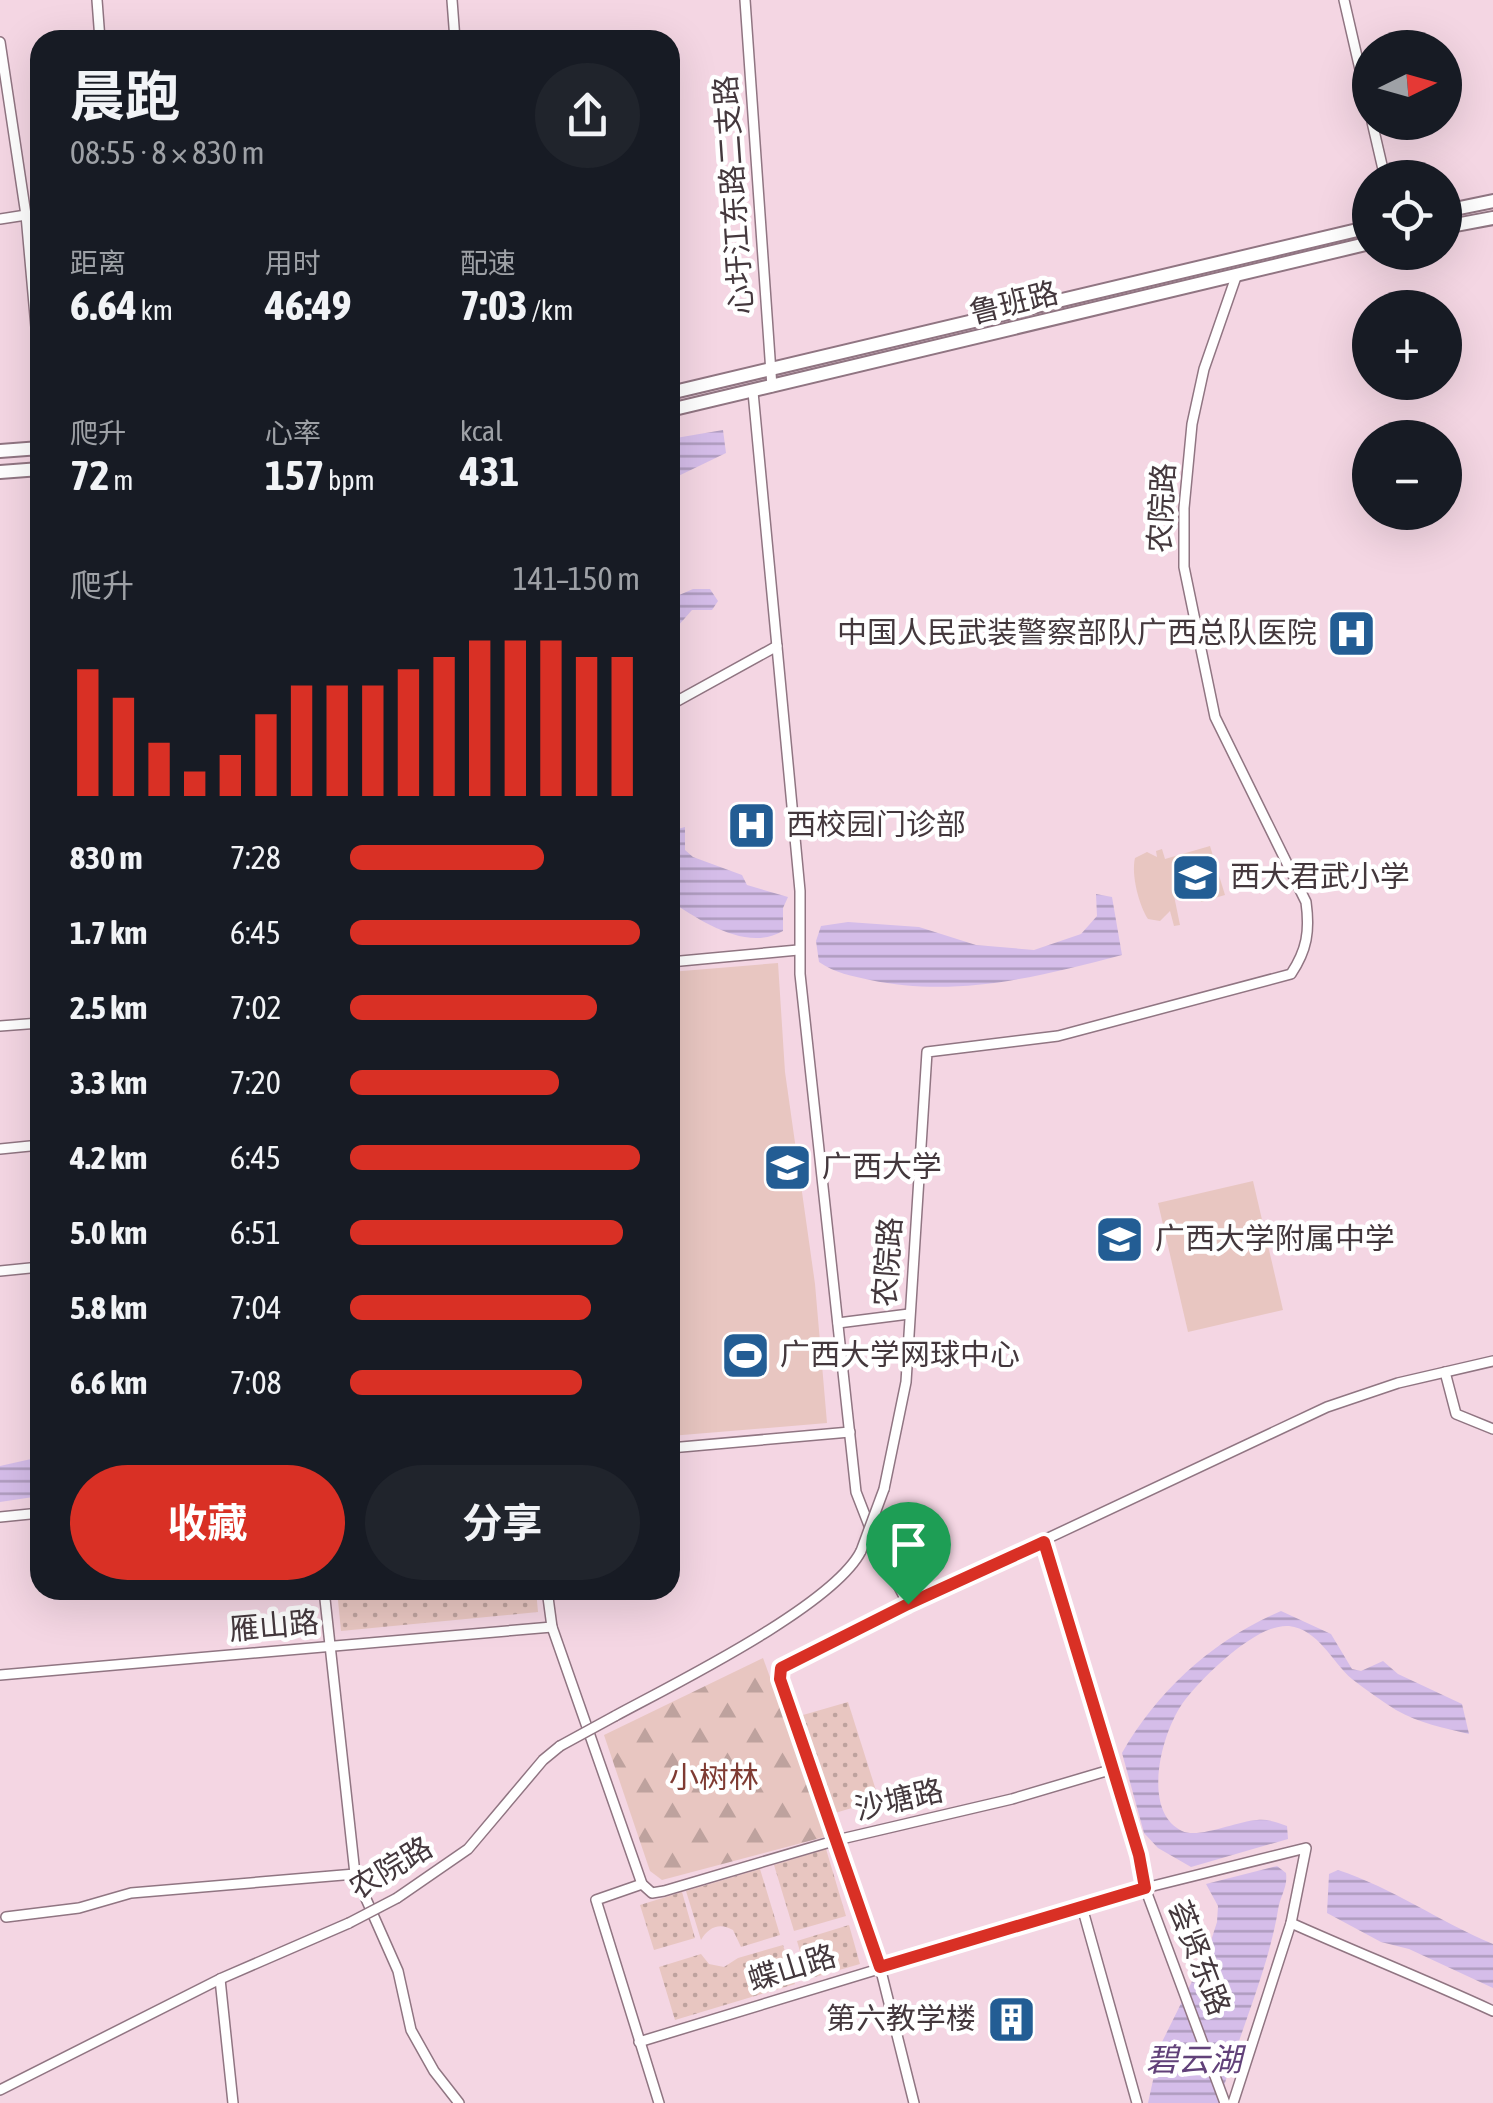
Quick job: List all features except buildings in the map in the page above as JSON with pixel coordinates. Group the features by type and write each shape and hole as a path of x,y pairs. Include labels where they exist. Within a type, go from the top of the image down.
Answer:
{"main road":[{"path":"1462,207 1493,201"},
{"path":"1462,224 1493,218"},
{"name":"鲁班路","path":"680,391 1352,232"},
{"name":"鲁班路","path":"680,408 1352,247"},
{"path":"0,451 30,449"},
{"path":"0,472 30,470"}],"street":[{"path":"97,0 99,30"},
{"path":"452,0 454,30"},
{"name":"心圩江东路二支路","path":"745,0 772,387"},
{"path":"1344,0 1352,35"},
{"path":"0,42 30,260"},
{"path":"0,219 26,215"},
{"name":"农院路","path":"0,2090 220,1979 397,1898 468,1849 543,1760 560,1746 745,1644 836,1584 854,1565 884,1488 901,1419 927,1052 1058,1036 1291,974 1304,954 1309,927 1306,902 1216,717 1198,648 1184,566 1184,508 1192,424 1204,368 1237,274"},
{"path":"753,392 800,891 798,950 856,1492 864,1519 908,1604"},
{"path":"680,699 777,646"},
{"path":"680,961 798,950"},
{"path":"0,1026 30,1023"},
{"path":"0,1149 30,1145"},
{"path":"0,1271 30,1268"},
{"path":"838,1323 910,1314"},
{"path":"914,2103 880,1967 779,1673 786,1664 1327,1408 1382,1387 1493,1361"},
{"path":"1445,1372 1456,1414 1493,1429"},
{"path":"680,1447 850,1432"},
{"path":"0,1518 30,1514"},
{"name":"荟贤东路","path":"1044,1542 1139,1855 1145,1888 1228,2101"},
{"path":"325,1600 355,1874 398,1972 411,2030 434,2071 459,2103"},
{"path":"548,1600 552,1627 642,1884 596,1900 659,2103"},
{"name":"雁山路","path":"0,1675 552,1627"},
{"name":"沙塘路","path":"642,1884 652,1893 664,1891 837,1840 1012,1799 1113,1770"},
{"name":"蝶山路","path":"639,2042 1145,1888 1306,1848 1291,1924"},
{"path":"6,1917 79,1908 131,1893 355,1874"},
{"path":"1082,1907 1138,2103"},
{"path":"1228,2101 1291,1924 1406,1970 1493,2011"},
{"path":"220,1979 234,2103"}],"green space":[{"path":"1210,846 1225,895 1201,902 1194,879 1172,886 1180,925 1174,926 1170,911 1160,921 1148,919 1137,890 1135,858 1147,852 1157,857 1156,851 1162,849 1165,859"},
{"path":"778,963 785,1072 815,1284 827,1423 680,1435 680,971"},
{"path":"1253,1181 1283,1310 1188,1332 1158,1203"},
{"path":"338,1600 537,1600 538,1612 341,1631"},
{"name":"小树林","path":"763,1658 828,1836 662,1880 650,1871 604,1735"},
{"path":"848,1702 879,1800 835,1813 803,1715"},
{"path":"826,1849 846,1916 794,1931 774,1865"},
{"path":"760,1869 780,1935 741,1947 733,1930 719,1926 701,1940 686,1891"},
{"path":"682,1892 695,1938 654,1950 640,1905"},
{"path":"849,1925 860,1964 808,1979 797,1941"},
{"path":"783,1945 795,1984 675,2020 659,1967 701,1954 709,1964 724,1967 738,1958"}],"water":[{"path":"723,430 726,453 680,475 680,437"},
{"path":"693,589 710,589 718,601 712,610 692,610 680,624 680,595"},
{"path":"685,827 685,850 693,857 742,875 747,885 788,897 783,908 783,931 769,937 740,936 710,925 680,907 680,828"},
{"path":"1096,894 1112,897 1122,955 1028,977 934,987 870,980 819,962 816,941 821,926 848,922 919,927 976,945 1034,950 1081,934 1097,916"},
{"path":"30,1459 30,1498 0,1502 0,1466"},
{"path":"1281,1611 1331,1634 1352,1669 1361,1671 1383,1661 1398,1674 1462,1704 1469,1734 1396,1710 1352,1679 1316,1640 1299,1628 1276,1627 1262,1633 1218,1665 1185,1700 1163,1749 1158,1788 1169,1821 1182,1831 1198,1833 1265,1820 1287,1826 1288,1839 1191,1867 1158,1848 1144,1833 1122,1753 1152,1708 1190,1669 1233,1637"},
{"name":"碧云湖","path":"1277,1866 1286,1873 1285,1887 1267,1958 1219,2103 1148,2103 1161,2044 1209,1947 1217,1922 1218,1906 1206,1884"},
{"path":"1338,1870 1493,1944 1493,1988 1409,1949 1381,1942 1327,1913 1329,1874"}],"place":[{"name":"中国人民武装警察部队广西总队医院","path":"1352,633"},
{"name":"西校园门诊部","path":"751,825"},
{"name":"西大君武小学","path":"1195,877"},
{"name":"广西大学","path":"787,1167"},
{"name":"广西大学附属中学","path":"1120,1239"},
{"name":"广西大学网球中心","path":"745,1355"},
{"name":"第六教学楼","path":"1011,2019"}],"route":[{"path":"1044,1542 1139,1855 1145,1888 880,1967 779,1673 786,1664 908,1604 1044,1542"}]}
